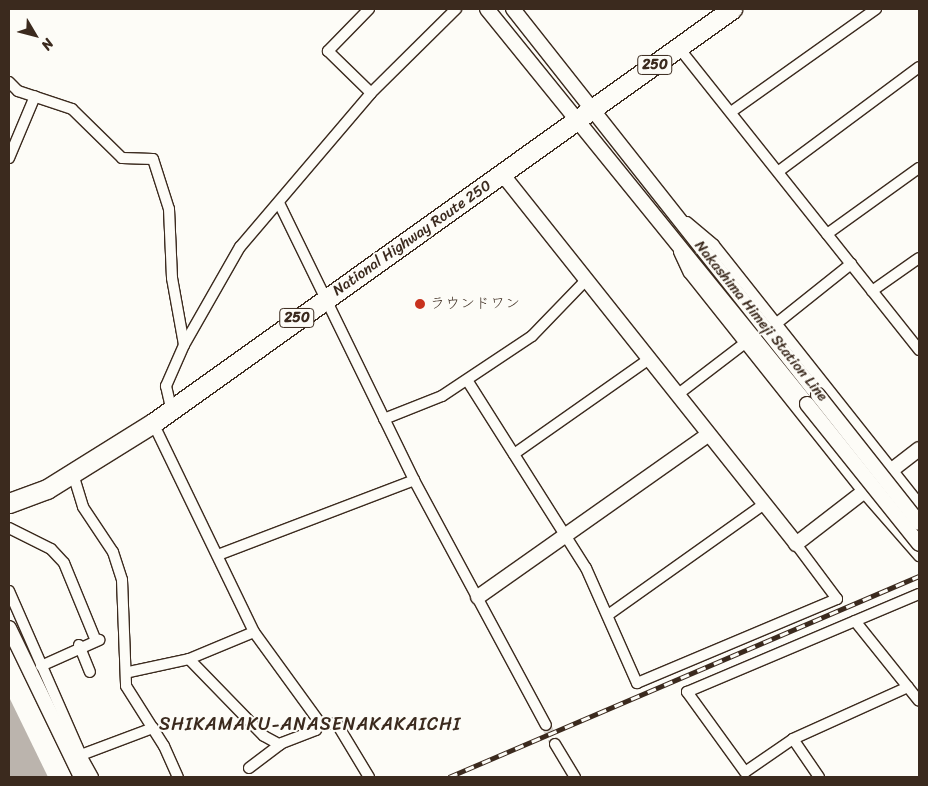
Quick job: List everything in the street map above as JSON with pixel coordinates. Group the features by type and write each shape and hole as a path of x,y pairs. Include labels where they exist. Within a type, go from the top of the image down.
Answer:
{"highway":[{"name":"National Highway Route 250","path":"9,503 73,474 153,423 171,407 503,175 732,9"}],"street":[{"path":"370,9 328,51 371,94"},
{"path":"171,407 166,386 184,345 240,247 371,94 456,9"},
{"name":"Nakashima Himeji Station Line","path":"487,9 919,544"},
{"name":"Nakashima Himeji Station Line","path":"513,9 680,216 919,523"},
{"path":"731,112 876,9"},
{"path":"679,48 779,171 919,350"},
{"path":"779,171 919,66"},
{"path":"9,82 18,91 72,109 122,158 153,159 169,209 172,278 184,345"},
{"path":"9,158 35,96"},
{"path":"827,234 919,168"},
{"path":"467,380 563,537 586,568 637,683 837,599 796,544 503,175"},
{"path":"279,203 324,300 414,480 546,726"},
{"path":"680,216 714,245 919,504"},
{"path":"670,234 689,273 864,493 919,556"},
{"path":"872,291 919,258"},
{"path":"776,323 851,264"},
{"path":"384,419 442,396 532,336 586,280"},
{"path":"677,396 745,343"},
{"path":"514,454 648,359"},
{"path":"153,423 254,632 320,723"},
{"path":"478,597 708,435"},
{"path":"796,544 919,449"},
{"path":"73,474 83,507 113,552 122,580 126,629 121,632 129,672 126,686 152,728 178,777"},
{"path":"218,555 414,480"},
{"path":"608,615 764,504"},
{"path":"9,528 52,548 64,563 98,640 79,645 41,666"},
{"path":"9,591 81,755 93,777"},
{"path":"908,687 793,739 746,772 688,692 919,594"},
{"path":"855,621 919,701"},
{"path":"9,628 81,777"},
{"path":"129,672 189,659 254,632"},
{"path":"79,645 90,672"},
{"path":"189,659 264,736 280,745"},
{"path":"249,768 280,745 316,730 320,723"},
{"path":"320,723 337,724 369,777"},
{"path":"81,755 152,728"},
{"path":"793,739 819,777"},
{"path":"555,744 575,777"}],"shaded area":[{"path":"9,697 48,777 9,777"}],"tunnel":[{"path":"546,725 555,744"}],"railway":[{"path":"449,777 919,576"}],"place":[{"name":"ラウンドワン","path":"420,304"}],"district":[{"name":"SHIKAMAKU-ANASENAKAKAICHI","path":"310,724"}]}
